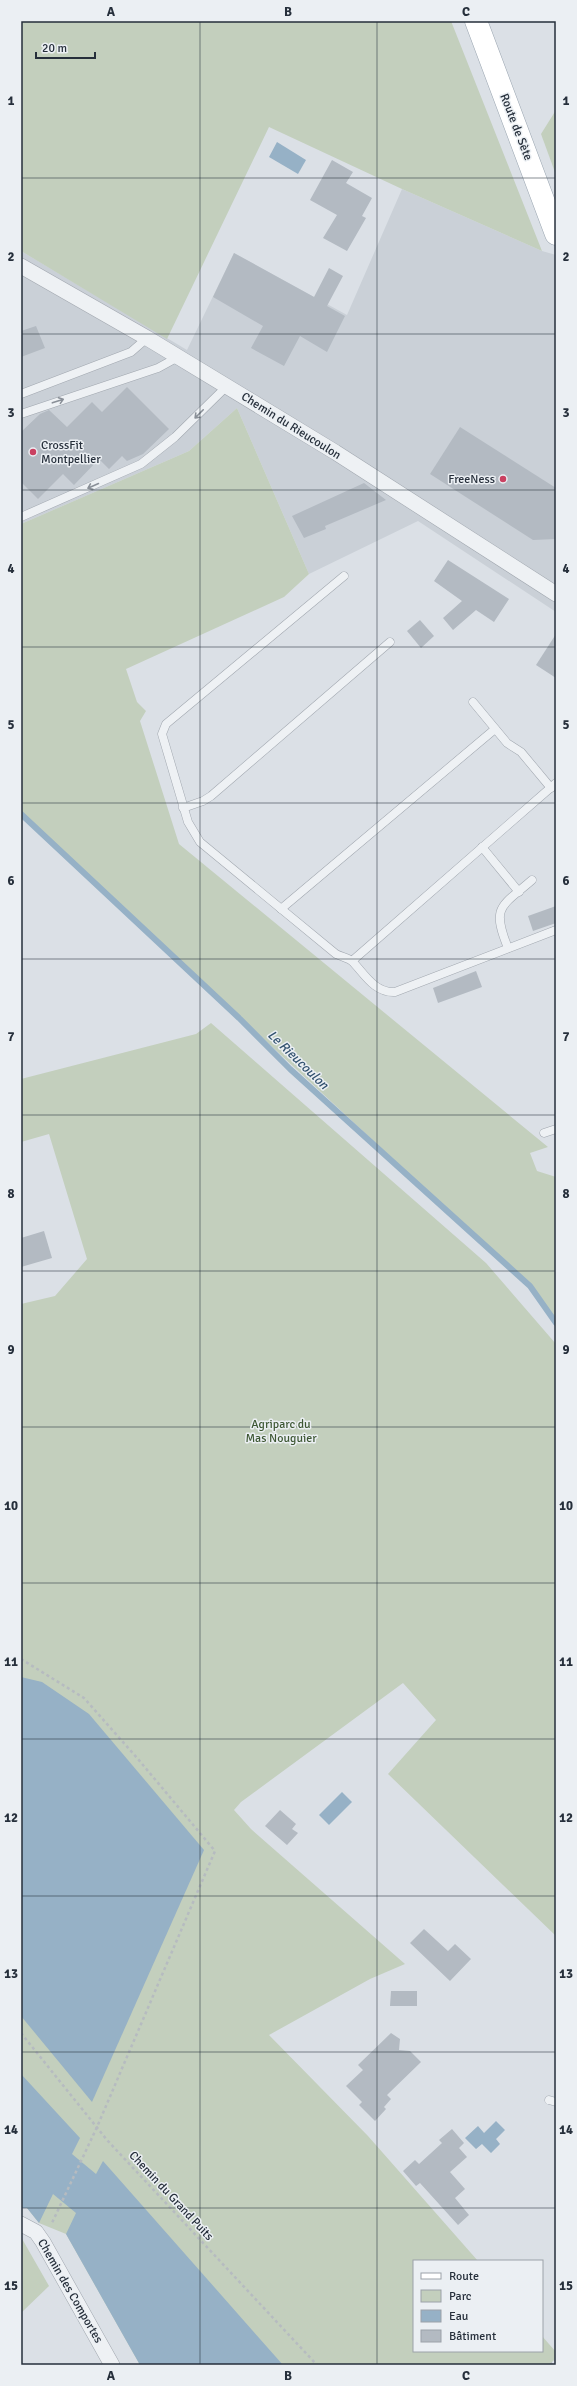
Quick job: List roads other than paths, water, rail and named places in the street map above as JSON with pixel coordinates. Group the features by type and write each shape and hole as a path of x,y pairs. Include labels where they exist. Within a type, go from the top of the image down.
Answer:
{"main road":[{"name":"Route de Sète","path":"476,21 556,234"}],"street":[{"name":"Chemin du Rieucoulon","path":"21,266 147,338 335,452 556,594"},
{"name":"Chemin des Comportes","path":"21,2224 36,2232 43,2242 112,2365"}],"lane":[{"path":"21,394 131,352 147,338"},
{"path":"21,414 158,368 178,357"},
{"path":"21,517 141,464 175,437 227,386"},
{"path":"344,576 166,724 162,734 188,822 200,842 336,954 352,961 380,990 394,992 556,930"},
{"path":"183,808 203,801 211,796 390,642"},
{"path":"352,961 554,785 521,752 507,743 473,702"},
{"path":"281,909 495,728"},
{"path":"482,847 519,892"},
{"path":"508,948 498,917 503,906 532,880"},
{"path":"544,1133 556,1129"}],"water":[{"path":"277,142 306,160 298,174 269,157"},
{"path":"21,1677 42,1682 89,1714 204,1850 92,2102 21,2016"},
{"path":"342,1792 352,1802 329,1825 319,1815"},
{"path":"21,2074 80,2138 72,2154 96,2174 103,2161 283,2365 140,2365 66,2234 76,2213 53,2194 39,2223 27,2208 21,2208"},
{"path":"496,2121 505,2130 496,2139 500,2144 491,2153 482,2144 476,2149 465,2138 478,2126 484,2133"}],"waterway":[{"name":"Le Rieucoulon","path":"21,814 239,1018 290,1069 530,1286 556,1323"}],"place":[{"name":"CrossFit Montpellier","path":"33,452"},
{"name":"FreeNess","path":"503,479"}],"park label":[{"name":"Agriparc du Mas Nouguier","path":"281,1431"}]}
